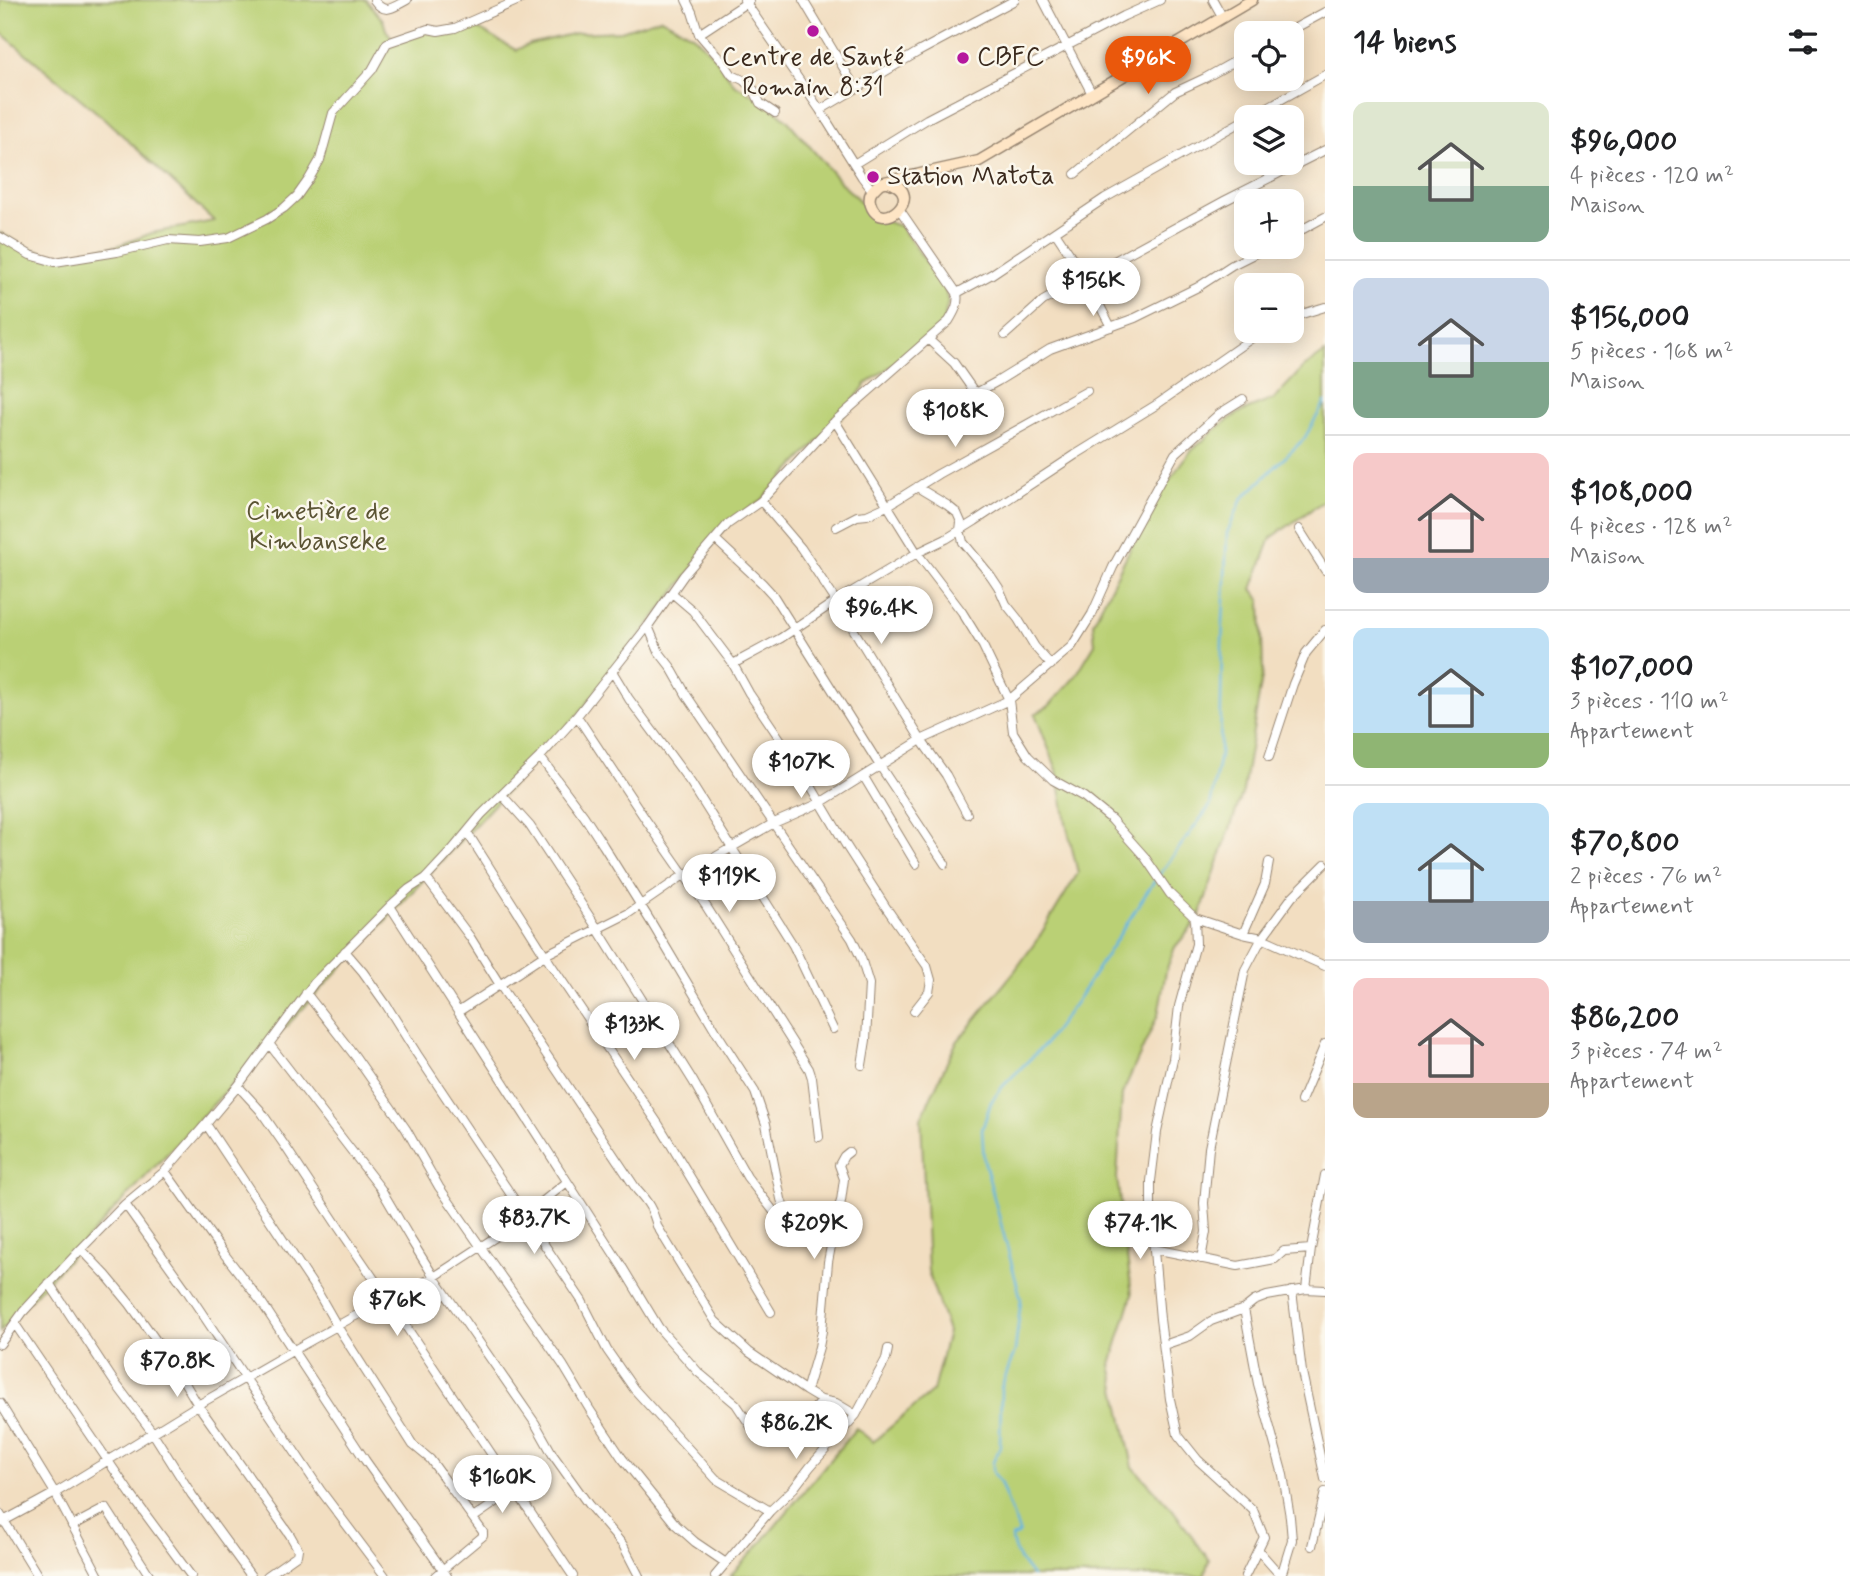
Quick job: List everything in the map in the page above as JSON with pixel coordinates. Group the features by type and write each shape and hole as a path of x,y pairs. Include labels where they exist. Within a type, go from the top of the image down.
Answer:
{"street":[{"path":"374,0 380,8 387,10 407,0"},
{"path":"0,237 30,255 55,262 168,240 200,242 228,238 267,219 297,196 320,160 333,113 372,70 387,43 428,29 456,29 519,0"},
{"path":"685,0 699,34 732,75 743,80 754,90 760,103 775,113"},
{"path":"803,0 856,89"},
{"path":"820,110 918,52 1015,0"},
{"path":"1043,0 1092,94"},
{"path":"854,164 927,119 1124,16 1160,0"},
{"path":"1213,0 1223,18"},
{"path":"914,175 903,194 900,210 883,216 876,212 870,197 872,190 880,183 914,175 979,162 1252,0"},
{"path":"699,34 747,1 872,190"},
{"path":"1304,23 1325,12"},
{"path":"1075,174 1175,92 1234,62"},
{"path":"1271,105 1325,75"},
{"path":"957,293 992,274 1105,198 1234,126"},
{"path":"1005,335 1043,301 1084,277 1325,150"},
{"path":"888,182 895,184 903,194"},
{"path":"0,1343 49,1283 125,1204 164,1171 206,1124 270,1045 306,993 390,906 426,878 481,815 577,716 648,626 684,575 728,524 761,501 835,421 949,321 956,310 957,293 900,210"},
{"path":"1304,228 1325,217"},
{"path":"1055,232 1084,277 1111,327"},
{"path":"929,340 954,363 975,392 1050,349 1135,318 1198,287 1244,259"},
{"path":"1304,313 1325,307"},
{"path":"733,664 960,530 1156,404 1245,343"},
{"path":"836,527 857,516 867,515 887,506 1087,391"},
{"path":"458,1012 545,955 640,906 684,875 774,823 820,803 921,740 1009,700 1072,646 1092,614 1113,567 1175,454 1219,414 1244,399"},
{"path":"835,421 917,553 962,612 983,646 1009,700 1013,732 1028,755 1053,780 1084,797 1111,819 1144,856 1170,894 1195,918 1262,938 1325,966"},
{"path":"917,487 957,513 963,542 991,576 1035,648 1051,665"},
{"path":"761,501 801,548 836,601 921,740 946,775 967,814"},
{"path":"1299,528 1325,570"},
{"path":"715,539 773,595 945,864"},
{"path":"672,593 693,611 733,664 886,906 928,966 931,980 929,992 914,1011"},
{"path":"648,626 659,652 687,696 852,939 869,984 862,1065"},
{"path":"1269,757 1306,653 1325,630"},
{"path":"612,671 629,699 691,783 793,945 833,1029"},
{"path":"577,716 706,906 809,1069 820,1137"},
{"path":"540,757 584,816 755,1092 766,1124 781,1199 792,1235"},
{"path":"864,777 916,864"},
{"path":"502,795 530,827 597,928 693,1081 747,1177 792,1235 832,1241"},
{"path":"467,832 545,955 659,1125 771,1312"},
{"path":"1243,934 1265,884 1269,862"},
{"path":"1201,1259 1206,1232 1206,1166 1245,970 1262,938 1292,897 1325,864"},
{"path":"426,878 470,937 637,1190 647,1201 657,1226 715,1321 749,1352 806,1391 821,1400 836,1403 856,1415"},
{"path":"390,906 659,1328 698,1371 736,1404 750,1425 765,1438 772,1441 796,1435 821,1400"},
{"path":"1195,918 1196,944 1179,1006 1173,1059 1161,1109 1153,1162 1151,1181 1154,1249 1170,1399 1178,1435 1198,1460 1253,1510 1264,1537 1245,1576"},
{"path":"345,951 385,1003 582,1301 607,1350 634,1389 716,1479 771,1511"},
{"path":"306,993 355,1056 398,1118 439,1187 564,1364 622,1458 676,1525 726,1563"},
{"path":"1301,1101 1325,1044"},
{"path":"270,1045 382,1189 434,1277 535,1423 553,1455 588,1504 623,1545 639,1576"},
{"path":"238,1086 266,1119 573,1576"},
{"path":"206,1124 317,1291 414,1445 430,1459 481,1529 483,1536 445,1572 435,1576"},
{"path":"806,1391 822,1331 831,1229 841,1201 844,1179 839,1165 849,1152"},
{"path":"164,1171 250,1286 365,1460 445,1572"},
{"path":"1306,1289 1325,1175"},
{"path":"38,1576 1,1519 55,1493 294,1350 434,1277 526,1218 567,1182"},
{"path":"125,1204 321,1490 385,1576"},
{"path":"81,1249 130,1304 297,1547 297,1555 267,1576"},
{"path":"1154,1249 1238,1266 1275,1259 1284,1251 1311,1249"},
{"path":"49,1283 113,1380 153,1433 192,1495 251,1576"},
{"path":"1164,1345 1189,1336 1211,1321 1244,1309 1267,1296 1306,1289 1325,1290"},
{"path":"1292,1291 1303,1372 1325,1479"},
{"path":"1244,1309 1258,1384 1283,1475 1290,1517 1292,1540 1280,1576"},
{"path":"15,1324 107,1461 191,1576"},
{"path":"715,1576 856,1415 870,1392 888,1349"},
{"path":"0,1402 55,1493 99,1576"},
{"path":"473,1518 515,1489"},
{"path":"1312,1546 1325,1492"},
{"path":"72,1526 106,1508 150,1576"},
{"path":"1258,1550 1280,1576"}],"green space":[{"name":"Cimetière de Kimbanseke","path":"0,0 366,0 383,20 386,30 394,40 415,32 450,31 473,26 516,50 576,33 621,31 661,18 694,36 715,57 734,84 768,103 788,121 841,183 879,219 900,226 944,286 948,302 942,329 866,384 843,415 761,501 728,524 577,716 0,1332 0,233 51,256 117,246 152,233 214,221 106,120 0,32"},
{"path":"1325,353 1325,500 1271,538 1252,589 1261,600 1263,671 1243,791 1198,920 1175,947 1166,971 1158,1015 1122,1094 1117,1178 1132,1295 1111,1365 1133,1467 1173,1510 1209,1560 1204,1576 730,1576 762,1542 856,1428 873,1442 933,1391 948,1332 928,1271 921,1118 956,1043 1014,972 1078,873 1057,770 1035,714 1049,706 1075,677 1095,644 1093,623 1161,492 1190,452 1222,424 1241,412 1274,399 1304,367"}],"waterway":[{"path":"1032,1576 1014,1548 1012,1537 1019,1532 1000,1482 993,1472 993,1462 1000,1447 1001,1388 1015,1351 1021,1299 984,1160 982,1130 991,1102 1003,1086 1045,1044 1076,1002 1151,886 1210,806 1220,755 1227,533 1242,499 1304,439 1325,402"}],"place":[{"name":"Centre de Santé Romain 8:31","path":"813,31"},
{"name":"CBFC","path":"963,58"},
{"name":"Station Matota","path":"873,177"}]}
